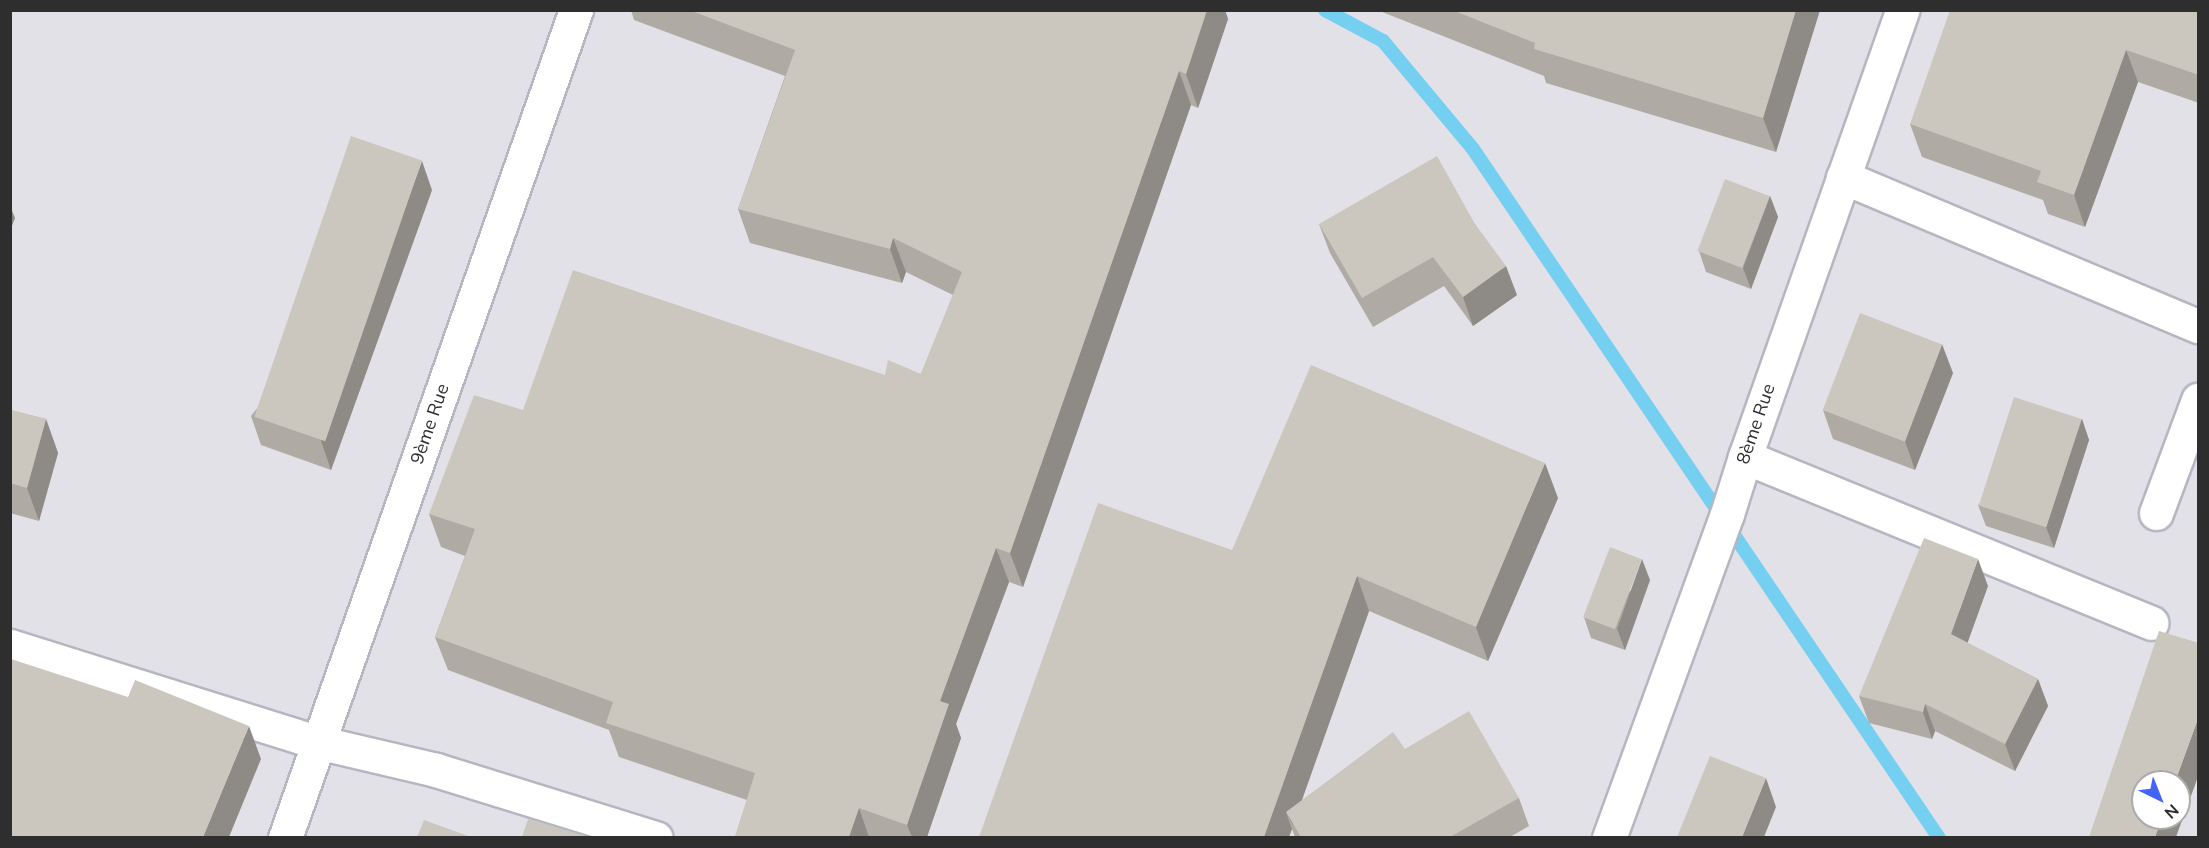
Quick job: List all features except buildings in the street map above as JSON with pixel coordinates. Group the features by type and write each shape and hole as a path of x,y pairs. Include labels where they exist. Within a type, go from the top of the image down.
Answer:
{"street":[{"name":"9ème Rue","path":"285,837 576,10"},
{"name":"8ème Rue","path":"1609,837 1727,514 1744,457 1902,10"},
{"path":"1843,177 2199,326"},
{"path":"2156,513 2199,400"},
{"path":"1744,457 2151,623"},
{"path":"10,646 317,742 436,770 656,837"}],"shaded area":[{"path":"10,11 2198,11 2198,837 11,837"}],"waterway":[{"path":"1325,10 1383,41 1473,149 1939,838"}]}
